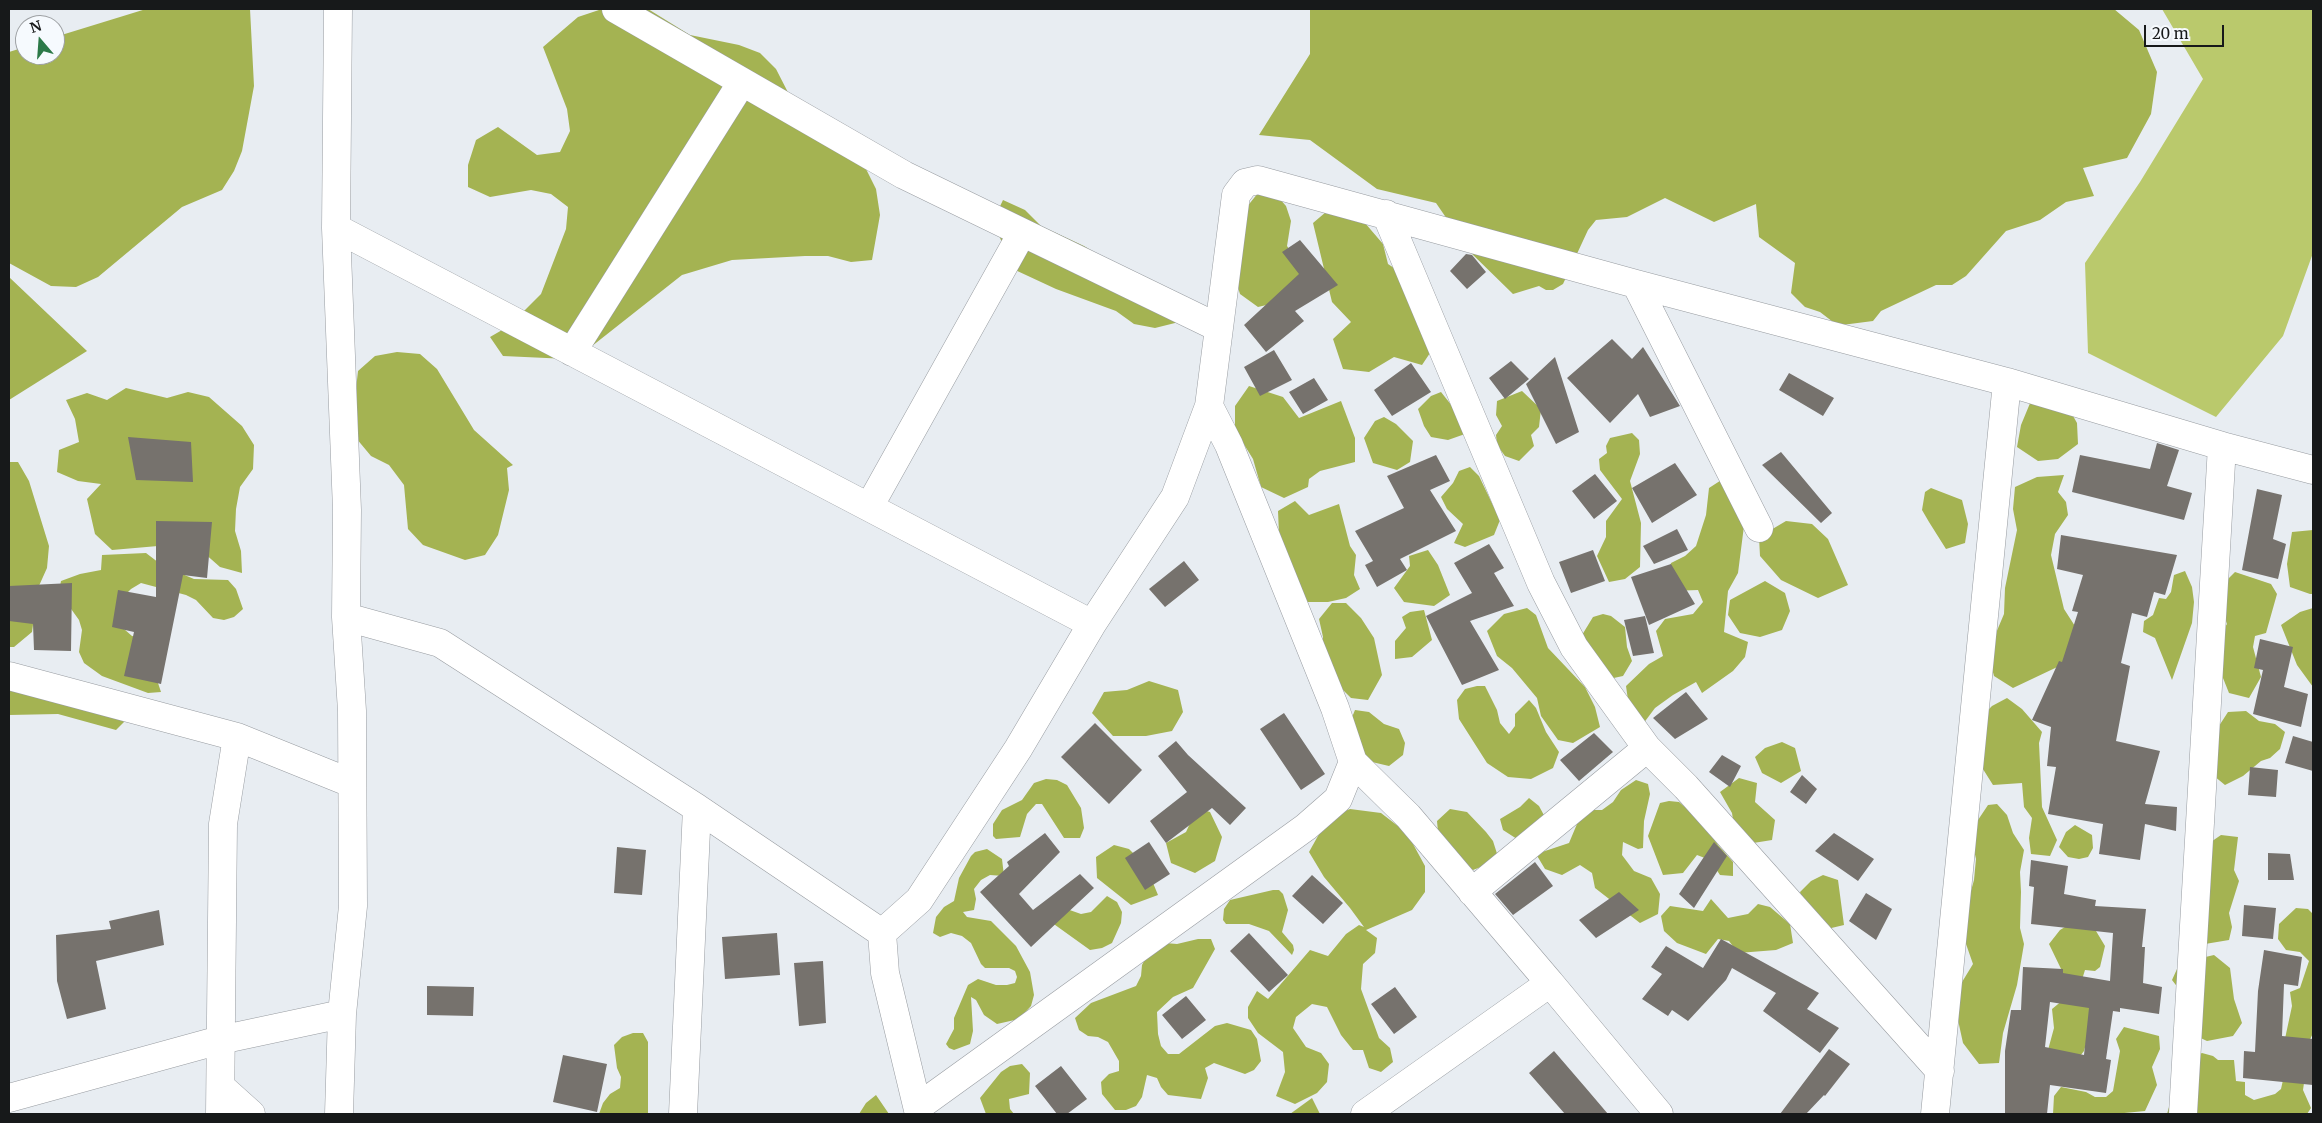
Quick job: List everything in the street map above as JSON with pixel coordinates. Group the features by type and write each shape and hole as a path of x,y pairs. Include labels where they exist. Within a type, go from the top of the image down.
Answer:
{"street":[{"path":"338,9 336,228 347,510 346,617 352,712 353,906 342,1014 339,1114"},
{"path":"616,9 904,176 1219,328"},
{"path":"572,352 742,82"},
{"path":"882,933 919,900 1018,749 1092,624 1175,497 1209,406 1236,195 1245,183 1258,180 1386,214 1636,284 2007,382 2222,446 2313,470"},
{"path":"1386,214 1556,616 1574,647 1647,748 1686,787 1940,1070"},
{"path":"336,228 1092,624"},
{"path":"869,507 1022,232"},
{"path":"1636,284 1759,528"},
{"path":"1935,1114 2007,382"},
{"path":"1209,406 1229,445 1335,708 1353,762 1408,816 1660,1114"},
{"path":"2183,1114 2222,446"},
{"path":"346,617 440,643 697,808 882,933"},
{"path":"9,676 237,737 352,782"},
{"path":"220,1114 223,824 237,737"},
{"path":"1472,892 1647,748"},
{"path":"882,933 885,973 918,1111 1306,827 1338,799 1353,762"},
{"path":"683,1114 697,808"},
{"path":"1365,1114 1550,983"},
{"path":"9,1098 220,1040 342,1014"},
{"path":"221,1087 251,1114"}],"green space":[{"path":"146,9 250,9 254,86 242,151 234,171 222,190 182,207 98,277 76,287 51,286 9,263 9,52 15,50 15,65 65,65 65,34"},
{"path":"602,9 648,9 690,35 739,45 760,53 776,69 796,108 866,169 876,189 880,215 872,260 851,262 828,256 805,256 732,260 682,275 587,350 568,359 503,356 490,337 509,326 541,294 566,229 568,207 551,194 531,190 490,197 468,187 468,165 476,140 498,127 537,155 560,152 570,131 567,109 543,47 578,17"},
{"path":"1310,9 2114,9 2139,30 2157,72 2151,114 2127,158 2083,168 2094,196 2066,202 2040,220 2006,231 1966,276 1952,285 1936,285 1881,311 1873,321 1842,325 1833,322 1820,312 1805,307 1791,293 1795,263 1759,237 1756,204 1714,222 1665,198 1627,217 1596,220 1588,230 1563,284 1553,290 1546,290 1539,286 1513,294 1469,251 1436,203 1377,189 1310,140 1259,135 1310,54"},
{"path":"2162,9 2313,9 2313,253 2283,336 2216,417 2088,353 2085,263 2140,182 2203,79"},
{"path":"1258,193 1279,198 1286,206 1291,221 1287,246 1309,277 1292,299 1258,307 1240,294 1234,275 1242,213"},
{"path":"1003,200 1025,210 1041,226 1084,246 1144,283 1194,306 1175,323 1155,328 1134,324 1116,311 1056,289 1013,269 993,221"},
{"path":"1333,206 1359,216 1383,244 1388,264 1403,274 1432,350 1422,365 1394,357 1369,372 1343,369 1333,339 1351,322 1332,302 1313,223"},
{"path":"9,277 87,351 9,400"},
{"path":"397,352 420,354 437,369 474,430 513,465 507,468 509,490 498,535 485,555 465,560 423,545 408,529 404,485 389,465 371,456 356,438 353,416 358,371 375,356"},
{"path":"1249,386 1283,397 1299,418 1341,401 1355,438 1355,462 1320,471 1309,479 1308,487 1284,498 1261,487 1253,459 1235,430 1235,406"},
{"path":"126,388 167,398 188,392 209,397 242,426 254,445 253,469 240,487 236,509 235,531 241,551 242,573 220,567 203,552 158,546 112,550 95,534 87,499 101,484 78,481 57,472 59,450 79,442 75,419 66,400 87,393 107,400"},
{"path":"1522,391 1541,409 1539,427 1531,435 1534,446 1519,461 1505,456 1497,445 1496,435 1502,426 1496,415 1497,401"},
{"path":"1441,392 1456,411 1465,434 1448,440 1431,437 1424,426 1418,409 1431,396"},
{"path":"2033,396 2068,407 2077,423 2078,444 2058,459 2038,461 2017,447 2021,425"},
{"path":"1384,417 1396,424 1413,441 1410,462 1397,470 1373,463 1364,438 1375,421"},
{"path":"1632,433 1639,440 1640,454 1630,481 1641,523 1640,567 1625,579 1609,582 1597,556 1606,537 1606,521 1622,499 1600,470 1599,459 1607,453 1606,446 1610,438"},
{"path":"9,462 18,462 29,481 49,546 47,568 38,588 32,632 14,647 9,647"},
{"path":"1470,467 1479,476 1500,520 1494,535 1465,547 1454,543 1463,524 1447,509 1441,497 1453,483 1459,471"},
{"path":"2064,475 2058,492 2066,502 2068,515 2055,534 2051,555 2064,609 2091,651 2013,688 1994,676 1991,665 1996,633 2004,614 2005,588 2017,530 2013,509 2015,487 2037,477"},
{"path":"1726,477 1745,518 1738,573 1728,591 1724,632 1748,642 1745,657 1733,671 1702,693 1696,682 1673,695 1655,708 1643,724 1628,700 1626,686 1649,664 1663,656 1656,631 1665,619 1693,614 1703,602 1698,590 1671,591 1667,579 1671,563 1685,556 1696,546 1706,515 1709,488"},
{"path":"1931,488 1962,500 1968,524 1965,543 1946,549 1929,522 1922,510 1925,492"},
{"path":"1295,501 1309,515 1339,504 1350,546 1356,555 1354,575 1360,589 1346,598 1328,602 1302,602 1279,534 1278,511"},
{"path":"1786,521 1812,524 1828,539 1848,585 1818,598 1781,580 1760,556 1759,537"},
{"path":"2313,530 2313,594 2310,594 2290,587 2287,564 2292,532"},
{"path":"1428,550 1438,565 1450,595 1434,606 1404,602 1394,588 1410,566 1409,556"},
{"path":"146,553 163,566 194,579 228,580 236,589 243,609 234,617 224,620 213,618 196,600 186,595 141,583 131,589 123,597 124,629 132,636 143,638 161,692 148,693 102,676 84,663 79,652 82,630 79,620 59,592 61,581 80,574 101,570 102,555"},
{"path":"2185,571 2192,587 2194,602 2192,623 2172,680 2155,638 2143,632 2144,621 2153,615 2159,598 2166,599 2171,592 2174,575"},
{"path":"2235,572 2271,584 2277,594 2266,633 2255,636 2253,647 2261,677 2249,698 2229,693 2219,668 2218,638 2227,624 2220,603 2219,588"},
{"path":"1765,581 1785,593 1790,611 1782,630 1760,637 1740,633 1728,615 1730,600"},
{"path":"1332,603 1346,603 1361,618 1374,638 1382,675 1368,700 1351,698 1328,675 1322,653 1323,637 1319,619"},
{"path":"1527,608 1536,615 1548,648 1585,687 1595,707 1600,727 1573,743 1558,740 1541,716 1537,698 1512,668 1497,656 1487,631 1504,614"},
{"path":"2313,608 2313,687 2297,665 2281,625 2300,612"},
{"path":"1424,610 1432,640 1412,657 1395,659 1395,641 1406,628 1402,617 1410,612"},
{"path":"1603,614 1611,616 1625,627 1627,647 1632,661 1623,676 1609,679 1582,635 1593,617"},
{"path":"9,678 118,713 124,722 116,730 58,714 9,715"},
{"path":"1149,681 1178,690 1183,712 1172,731 1146,736 1113,736 1092,713 1104,692 1127,690"},
{"path":"1485,686 1497,710 1500,723 1509,734 1515,726 1515,714 1529,700 1536,708 1546,732 1559,752 1553,768 1531,779 1508,777 1487,763 1459,719 1457,700 1465,689"},
{"path":"2007,698 2022,709 2042,732 2039,743 2042,807 2057,840 2050,856 2031,854 2029,838 2032,818 2024,807 2022,783 1993,785 1976,758 1982,716 1992,706"},
{"path":"1355,710 1369,712 1384,724 1399,729 1405,743 1403,755 1389,766 1372,762 1357,746 1348,727"},
{"path":"2246,711 2259,721 2275,724 2285,732 2280,749 2270,758 2261,761 2243,776 2225,785 2214,776 2217,729 2228,712"},
{"path":"1782,742 1795,748 1801,771 1781,783 1762,773 1755,757 1765,748"},
{"path":"1739,778 1757,783 1755,802 1775,820 1772,840 1747,844 1735,833 1732,813 1720,792"},
{"path":"1046,779 1057,780 1067,785 1081,808 1084,828 1080,838 1064,838 1042,804 1036,804 1027,814 1020,837 996,839 993,836 993,824 1002,810 1022,800 1034,783"},
{"path":"1636,780 1648,784 1650,794 1644,821 1643,848 1638,849 1623,842 1622,855 1634,871 1651,878 1660,894 1658,914 1640,923 1595,888 1592,873 1580,865 1562,875 1545,869 1536,854 1569,843 1577,824 1588,810 1602,810 1613,802 1621,790"},
{"path":"1529,798 1539,806 1546,819 1517,839 1503,830 1500,819 1520,807"},
{"path":"1669,801 1679,802 1707,826 1718,845 1733,862 1733,876 1720,875 1710,860 1697,855 1683,873 1663,875 1648,836 1660,803"},
{"path":"1997,804 2007,815 2013,833 2024,850 2020,872 2020,928 2024,944 2017,985 2003,1033 1999,1063 1979,1064 1963,1043 1956,1011 1959,987 1973,964 1966,944 1964,916 1974,880 1976,859 1970,832 1988,805"},
{"path":"1350,809 1381,813 1407,833 1425,866 1425,892 1412,910 1366,930 1377,938 1375,953 1363,964 1361,989 1379,1038 1390,1048 1393,1062 1381,1072 1369,1068 1363,1050 1353,1050 1341,1035 1327,1007 1312,1004 1296,1017 1293,1028 1306,1047 1321,1053 1329,1064 1327,1082 1317,1093 1295,1104 1276,1096 1285,1072 1283,1052 1258,1033 1248,1018 1248,1007 1257,991 1268,999 1310,950 1328,956 1346,934 1359,925 1364,927 1324,877 1309,852 1328,818"},
{"path":"1450,809 1467,812 1493,841 1499,860 1473,870 1452,857 1439,843 1437,821"},
{"path":"1203,810 1210,812 1222,837 1215,861 1195,873 1171,863 1166,843 1186,832 1193,817"},
{"path":"2075,825 2092,835 2093,848 2088,857 2079,859 2068,857 2059,847 2066,832"},
{"path":"2221,835 2238,837 2234,870 2239,881 2229,913 2232,927 2229,940 2205,944 2205,846"},
{"path":"1114,845 1129,849 1146,866 1158,895 1131,905 1097,878 1096,857"},
{"path":"987,849 1002,859 1004,876 990,875 981,880 974,889 976,899 974,910 963,912 967,917 991,921 1016,946 1030,972 1034,995 1031,1006 1019,1019 997,1024 984,1015 976,1000 971,997 973,1031 970,1044 954,1050 946,1044 954,1029 954,1018 968,985 978,979 996,985 1007,985 1015,983 1017,977 1015,971 1009,968 985,968 981,964 971,943 962,936 951,933 940,937 933,933 936,917 944,907 954,901 959,878 971,856 975,852"},
{"path":"1823,875 1838,880 1844,925 1823,930 1804,905 1800,892 1811,881"},
{"path":"1279,890 1283,894 1288,910 1282,932 1293,945 1292,955 1269,931 1249,924 1226,924 1223,920 1224,909 1230,900"},
{"path":"1107,896 1117,902 1122,912 1121,923 1112,943 1102,948 1090,950 1051,922 1061,907 1081,914 1091,912"},
{"path":"1711,899 1728,918 1748,914 1758,904 1770,907 1790,924 1793,943 1776,950 1738,953 1729,941 1718,939 1706,954 1677,943 1664,931 1661,916 1670,906 1703,911"},
{"path":"2296,908 2308,909 2313,914 2313,1033 2308,1044 2283,1048 2292,1006 2290,992 2300,988 2309,961 2300,952 2286,950 2278,939 2279,924"},
{"path":"2075,921 2096,931 2105,946 2100,967 2095,971 2085,970 2079,989 2094,1014 2084,1051 2065,1075 2048,1050 2054,1028 2052,1009 2063,1000 2063,973 2049,944 2060,930"},
{"path":"1198,939 1211,939 1215,949 1193,988 1173,997 1157,1012 1158,1034 1161,1046 1168,1054 1179,1054 1215,1026 1227,1023 1251,1030 1257,1039 1261,1061 1254,1070 1245,1074 1214,1063 1205,1068 1208,1078 1201,1099 1168,1095 1161,1087 1157,1078 1147,1075 1142,1097 1136,1106 1126,1110 1115,1110 1102,1094 1101,1082 1109,1074 1119,1071 1119,1061 1108,1042 1098,1037 1088,1036 1079,1030 1075,1018 1091,1003 1136,986 1147,955 1165,943 1177,944"},
{"path":"2214,955 2230,968 2234,999 2242,1023 2233,1036 2207,1041 2192,1034 2192,1006 2172,980 2177,969 2184,962"},
{"path":"2124,1027 2159,1036 2160,1049 2152,1067 2157,1085 2145,1111 2114,1114 2053,1114 2054,1096 2061,1087 2086,1092 2095,1097 2106,1097 2113,1091 2120,1051 2116,1039"},
{"path":"633,1033 643,1033 648,1042 648,1114 599,1114 603,1103 610,1094 620,1088 621,1077 617,1068 614,1045 622,1037"},
{"path":"2202,1053 2213,1056 2218,1060 2234,1060 2236,1081 2245,1082 2245,1095 2254,1100 2275,1094 2281,1089 2285,1071 2304,1083 2303,1090 2311,1108 2307,1114 2167,1114 2178,1076 2191,1058"},
{"path":"1022,1064 1030,1073 1029,1094 1009,1099 1010,1109 1014,1114 986,1114 980,1098 1001,1072 1010,1066"},
{"path":"876,1095 889,1114 859,1114 866,1103"},
{"path":"1312,1098 1320,1114 1290,1114"}],"building":[{"path":"1300,240 1338,285 1295,311 1304,321 1266,352 1244,325 1299,274 1282,252"},
{"path":"1466,254 1472,255 1486,272 1467,289 1450,271"},
{"path":"1612,339 1632,359 1643,347 1680,406 1650,417 1638,394 1610,423 1567,378"},
{"path":"1274,350 1292,380 1260,396 1244,367"},
{"path":"1555,357 1579,432 1556,444 1526,384"},
{"path":"1511,361 1529,379 1505,399 1489,378"},
{"path":"1411,363 1431,392 1392,416 1374,390"},
{"path":"1789,373 1834,398 1823,416 1779,390"},
{"path":"1314,378 1328,400 1303,414 1289,392"},
{"path":"128,437 191,442 193,482 136,480"},
{"path":"2157,443 2179,450 2167,486 2192,493 2184,520 2072,492 2080,455 2150,469"},
{"path":"1781,452 1832,513 1821,523 1762,465"},
{"path":"1436,455 1450,481 1430,490 1456,531 1400,559 1407,570 1377,587 1365,565 1373,561 1355,531 1404,508 1387,476"},
{"path":"1675,463 1697,495 1652,523 1632,488"},
{"path":"1595,474 1617,501 1594,519 1572,491"},
{"path":"2257,489 2282,495 2273,539 2286,544 2278,579 2242,570"},
{"path":"156,521 212,522 207,578 183,575 161,684 124,676 134,632 112,627 118,590 156,597"},
{"path":"1677,529 1688,550 1654,564 1643,546"},
{"path":"2061,535 2177,555 2165,595 2154,592 2147,617 2132,613 2121,663 2130,666 2116,741 2160,751 2145,804 2177,807 2176,831 2145,824 2140,860 2099,854 2103,824 2048,814 2056,767 2047,766 2051,727 2032,720 2059,661 2062,662 2078,612 2072,611 2083,575 2057,569"},
{"path":"1489,544 1504,568 1494,573 1514,606 1470,621 1499,670 1462,685 1426,616 1472,593 1454,563"},
{"path":"1593,550 1605,581 1571,593 1559,562"},
{"path":"1184,561 1199,580 1165,607 1149,589"},
{"path":"1671,564 1695,604 1649,625 1631,577"},
{"path":"72,583 71,651 34,650 33,624 9,621 9,586"},
{"path":"1645,616 1654,653 1633,656 1624,620"},
{"path":"2260,639 2293,647 2284,687 2308,694 2301,727 2253,714 2263,670 2254,668"},
{"path":"1686,692 1708,719 1675,739 1653,718"},
{"path":"1284,713 1325,774 1301,790 1260,729"},
{"path":"1095,723 1142,770 1109,804 1061,757"},
{"path":"1594,733 1613,752 1579,781 1560,760"},
{"path":"2293,736 2313,742 2313,771 2285,763"},
{"path":"1176,741 1188,755 1246,808 1230,825 1212,808 1166,843 1150,821 1187,792 1158,756"},
{"path":"1722,755 1741,766 1730,787 1709,772"},
{"path":"2250,767 2278,770 2276,797 2248,795"},
{"path":"1802,775 1817,789 1806,804 1790,792"},
{"path":"1045,833 1060,852 1019,894 1033,910 1080,874 1094,888 1031,947 980,892 1009,866 1007,862"},
{"path":"1834,833 1874,859 1858,881 1815,851"},
{"path":"1149,842 1170,874 1145,890 1125,858"},
{"path":"1714,842 1727,856 1694,908 1679,894"},
{"path":"617,847 646,850 642,895 614,893"},
{"path":"2268,853 2290,854 2294,880 2268,880"},
{"path":"2031,860 2068,866 2064,894 2096,900 2095,906 2146,909 2142,947 2145,947 2143,983 2162,987 2159,1014 2120,1008 2120,1012 2113,1011 2106,1059 2111,1060 2106,1093 2050,1085 2047,1114 2005,1114 2005,1051 2011,1010 2021,1010 2023,967 2063,969 2063,973 2110,981 2113,933 2031,924 2034,887 2029,886","holes":["2050,1002 2089,1008 2084,1055 2045,1047"]},
{"path":"1535,862 1553,886 1513,915 1495,894"},
{"path":"1312,875 1343,903 1323,924 1292,896"},
{"path":"1619,892 1639,910 1596,938 1579,920"},
{"path":"1866,893 1892,909 1876,940 1849,921"},
{"path":"2244,905 2276,908 2273,939 2242,936"},
{"path":"159,910 164,945 96,961 106,1009 67,1019 57,981 56,935 111,929 109,921"},
{"path":"777,933 780,975 725,979 722,937"},
{"path":"1249,933 1288,975 1269,992 1230,951"},
{"path":"1721,939 1819,993 1807,1009 1839,1028 1820,1053 1763,1011 1776,993 1732,968 1726,980 1688,1021 1672,1010 1668,1016 1642,999 1662,974 1651,967 1666,946 1703,968"},
{"path":"2264,950 2302,957 2298,986 2284,984 2282,1036 2313,1039 2313,1085 2243,1078 2244,1051 2255,1052 2258,991"},
{"path":"823,961 826,1023 799,1026 794,963"},
{"path":"427,986 474,987 473,1016 427,1015"},
{"path":"1395,987 1417,1017 1394,1034 1371,1004"},
{"path":"1186,996 1206,1020 1182,1039 1162,1015"},
{"path":"1829,1049 1850,1064 1825,1096 1806,1114 1780,1114"},
{"path":"1554,1051 1608,1114 1565,1114 1529,1073"},
{"path":"563,1055 607,1064 597,1112 553,1102"},
{"path":"1061,1066 1087,1099 1067,1114 1057,1114 1035,1086"}]}
